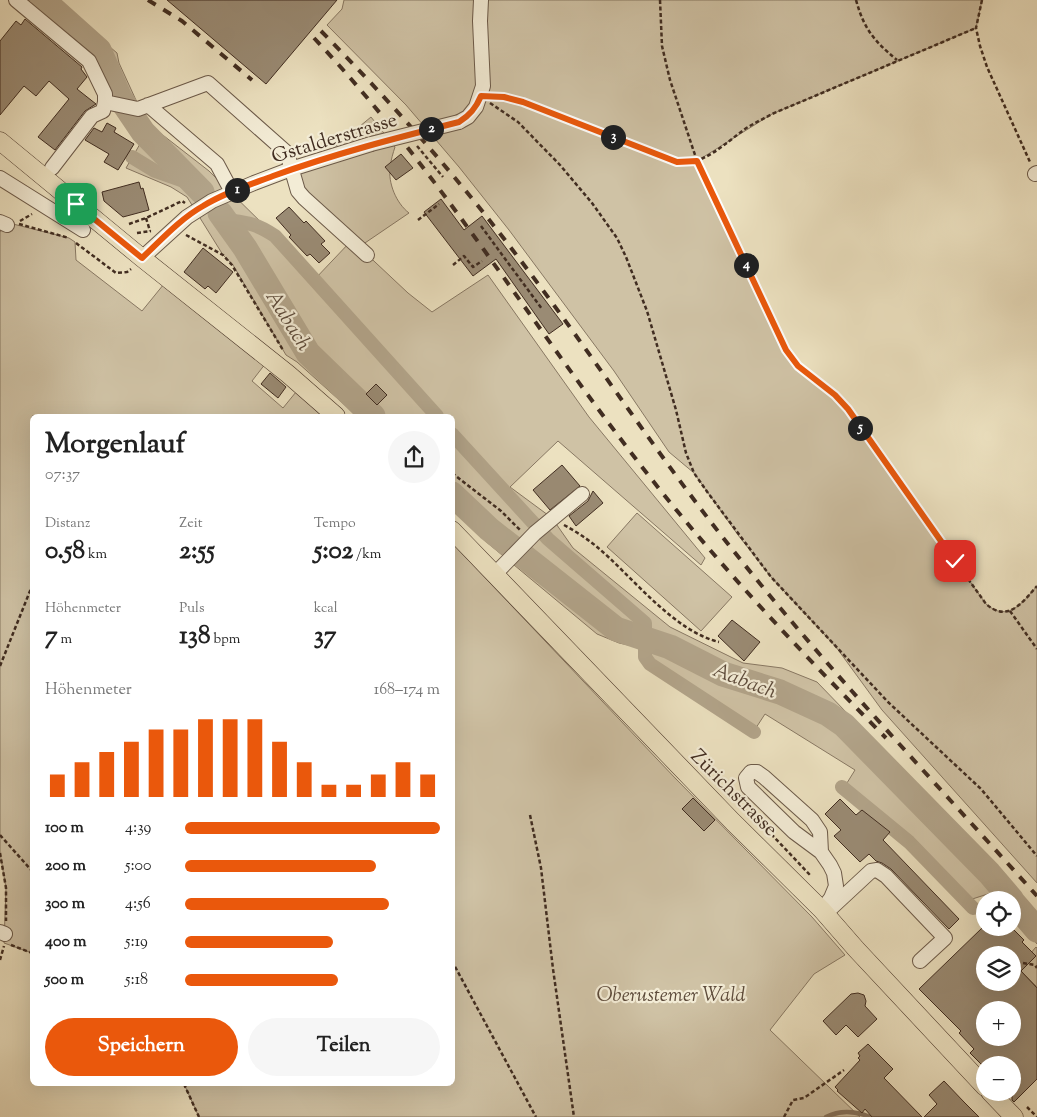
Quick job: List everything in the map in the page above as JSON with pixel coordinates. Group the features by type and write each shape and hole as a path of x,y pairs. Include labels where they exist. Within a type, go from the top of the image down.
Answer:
{"main road":[{"path":"0,141 142,258 295,380 334,414"},
{"name":"Zürichstrasse","path":"455,533 733,822 824,912 862,956 976,1077"},
{"path":"1004,1101 1020,1112"}],"street":[{"path":"16,0 88,61 109,103"},
{"name":"Gstalderstrasse","path":"142,258 196,210 232,192 291,169 371,144 459,122 468,117 476,107 483,86 481,0"},
{"path":"109,103 143,107 208,83 287,153 298,191 367,255"},
{"path":"52,168 92,116 103,111 109,103"},
{"path":"143,107 217,164 232,192"},
{"path":"0,178 83,230"},
{"path":"494,575 536,533 582,494"},
{"path":"821,852 820,832 812,820 764,777 757,772 750,772 746,778 748,787 794,832 821,852 834,873 836,886 824,912"},
{"path":"824,912 870,871 877,870 886,876 945,938 920,962"}],"path":[{"path":"660,0 662,46 670,80 697,161 786,350 798,366 835,395 848,409 986,604 996,611 1010,611 1023,603 1037,586"},
{"path":"856,0 866,26 877,43 897,60"},
{"path":"982,0 976,28 980,46 987,67 1036,174"},
{"path":"481,96 504,97 523,102 677,162 697,161 772,114 976,28"},
{"path":"481,96 518,122 560,165 592,203 616,238 647,311 686,453 694,473 738,535 771,577 864,677 911,724 975,783 1037,856"},
{"path":"408,135 442,177"},
{"path":"129,224 182,201 186,204"},
{"path":"418,220 440,204"},
{"path":"146,218 150,232"},
{"path":"8,224 69,238 116,273 127,272 142,258"},
{"path":"481,226 542,309"},
{"path":"131,230 137,233 150,232 155,228"},
{"path":"186,234 223,255 232,264 272,328 286,355"},
{"path":"213,250 218,245"},
{"path":"453,265 464,256 473,267 482,261"},
{"path":"455,475 501,511 536,533 596,546 680,623 702,637 719,642"},
{"path":"0,666 30,591"},
{"path":"1010,611 1037,649"},
{"path":"530,815 541,868 574,1117"},
{"path":"0,835 30,870"},
{"path":"0,853 6,888 0,960"},
{"path":"3,936 30,952"},
{"path":"1023,963 1037,968"},
{"path":"455,966 536,1117"},
{"path":"784,1117 793,1100 804,1098 844,1070"},
{"path":"185,1086 199,1117"},
{"path":"1020,1112 1037,1117"}],"green space":[{"path":"28,0 55,0 117,53 119,63 146,122 209,171 275,236 314,280 351,241 310,205 291,169 320,159 371,117 395,147 390,167 390,180 400,204 409,213 359,247 408,293 432,312 488,275 589,417 705,558 701,565 558,441 510,487 552,518 573,548 670,627 743,663 782,668 817,682 1017,891 976,891 976,898 963,902 900,837 842,791 855,770 765,714 752,734 651,668 644,659 642,648 619,643 597,634 484,540 455,511 455,414 355,414 297,362 286,355 233,265 223,255 187,197 171,187 126,168 140,144 124,123 91,55"},
{"path":"344,0 982,0 976,28 772,114 697,161 786,351 798,366 835,395 847,409 986,604 1001,612 1008,611 1026,599 1037,586 1037,883 882,710 836,647 771,577 738,535 694,473 669,452 614,371 509,230 459,167 406,105 327,25 342,9"},
{"path":"13,224 69,238 75,242 76,260 142,311 168,279 269,359 252,381 283,408 296,392 320,414 30,414 30,952 4,943 6,888 0,853 0,232 3,228"},
{"path":"637,513 732,597 701,631 607,547"},
{"name":"Oberustemer Wald","path":"455,546 676,779 812,917 845,955 814,974 770,1030 860,1117 199,1117 185,1086 455,1086"},
{"path":"1021,896 1037,914 1037,944 1021,924"},
{"path":"1036,947 1037,987 1021,971 1021,964"}],"building":[{"path":"167,0 337,0 266,84"},
{"path":"25,19 82,67 81,69 87,77 77,89 96,104 85,111 55,150 38,137 69,99 49,81 36,96 24,86 0,115 0,41 16,21 21,25"},
{"path":"107,123 116,128 114,132 134,144 118,170 104,162 109,154 85,140 94,128 102,132"},
{"path":"401,154 413,168 396,180 385,167"},
{"path":"139,182 141,189 143,188 149,210 123,217 104,201 102,192"},
{"path":"441,199 464,230 482,216 563,324 549,334 496,259 473,276 424,212"},
{"path":"289,207 325,241 321,244 330,253 319,263 310,254 307,256 289,237 291,235 276,218"},
{"path":"203,248 233,272 216,293 208,286 205,289 184,272"},
{"path":"270,373 286,387 278,398 261,384"},
{"path":"376,384 387,395 377,405 366,394"},
{"path":"562,465 580,486 550,510 533,490"},
{"path":"593,491 603,503 576,526 569,516 588,501"},
{"path":"732,620 760,642 744,661 718,636"},
{"path":"693,798 715,820 704,831 682,809"},
{"path":"840,799 856,815 862,810 890,832 883,840 959,919 949,929 891,869 876,861 869,854 860,862 834,836 841,830 825,814"},
{"path":"976,934 976,936 1020,936 1024,940 1022,942 1036,956 1021,971 1037,988 1037,1079 1021,1095 1021,1056 976,1056 976,1059 970,1053 974,1049 959,1033 961,1031 919,989"},
{"path":"858,993 864,995 865,1006 877,1019 858,1037 846,1025 836,1035 823,1021 851,994"},
{"path":"868,1044 893,1069 884,1078 922,1117 872,1117 865,1109 862,1113 837,1091 835,1087 860,1060 858,1053"},
{"path":"944,1081 979,1117 924,1117 937,1104 929,1095"}],"waterway":[{"name":"Aabach","path":"43,0 99,50 120,98 143,132 202,192"},
{"path":"132,157 155,171 195,185"},
{"name":"Aabach","path":"220,213 245,248 308,353 371,414"},
{"path":"226,220 252,224 275,236 435,414"},
{"path":"455,437 548,539 645,623 645,657 650,664 754,732"},
{"name":"Aabach","path":"455,497 489,529 616,629 670,647 723,674 780,692 828,714 844,725 1004,891"},
{"path":"842,787 909,842 973,908"},
{"name":"Aabach","path":"1021,911 1037,930"},
{"path":"826,1117 848,1112 870,1117"}],"railway":[{"path":"148,0 182,21 252,80"},
{"path":"321,31 425,143 498,231 707,517 786,615 1037,896"},
{"path":"314,38 398,135 588,395 687,523 784,632 886,738"}],"route":[{"path":"76,204 142,258 187,217 212,201 254,183 320,159 459,122 468,117 476,107 481,96 504,97 523,102 677,162 697,161 786,350 798,366 835,395 848,409 955,561"}]}
